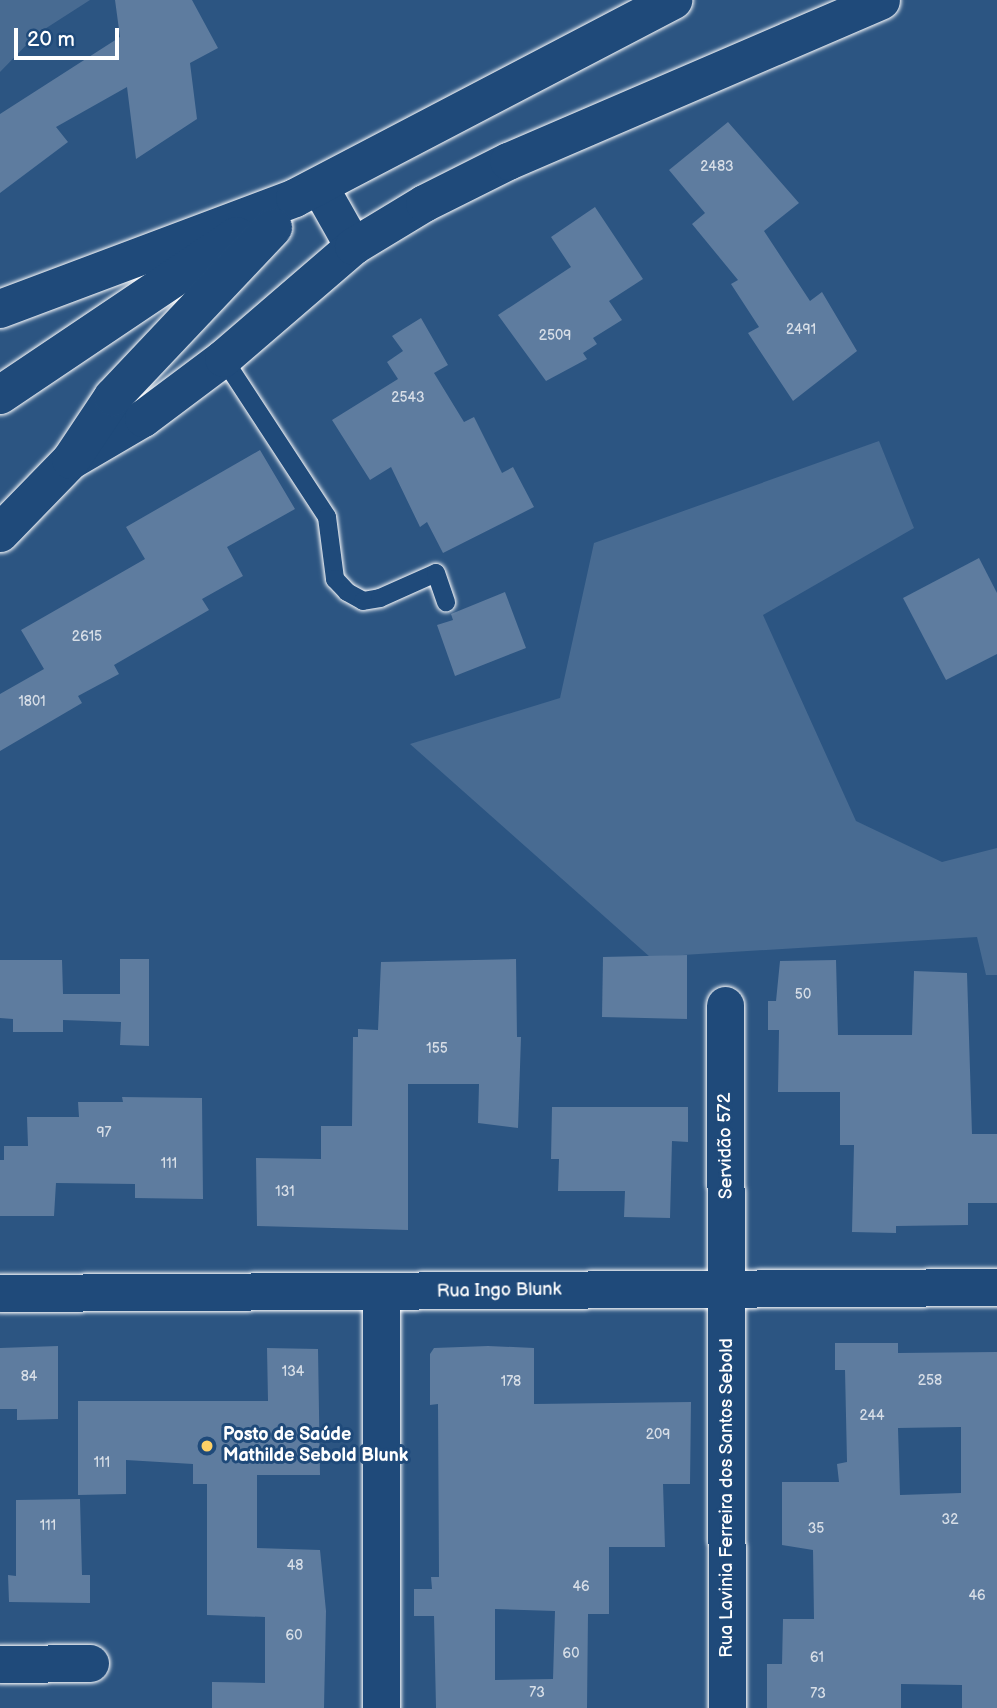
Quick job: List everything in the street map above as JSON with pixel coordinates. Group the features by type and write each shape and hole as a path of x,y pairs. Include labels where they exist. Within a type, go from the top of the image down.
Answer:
{"main road":[{"path":"0,396 307,192 673,0"},
{"path":"0,309 307,192"},
{"path":"0,533 71,460 113,397 173,331 234,274 307,192"}],"street":[{"path":"71,460 143,418 223,358 353,246 424,203 508,161 881,0"},
{"path":"307,192 353,246"},
{"name":"Servidão 572","path":"725,1005 728,1287"},
{"name":"Rua Ingo Blunk","path":"0,1293 381,1293 728,1287 997,1287"},
{"name":"Rua Lavinia Ferreira dos Santos Sebold","path":"727,1708 728,1287"},
{"path":"381,1293 381,1708"},
{"path":"0,1664 90,1663"}],"lane":[{"path":"223,358 327,517 335,579 347,592 363,601 380,598 436,573 446,602"}],"shaded area":[{"path":"0,0 90,0 37,34 0,72"},
{"path":"879,441 914,528 763,615 856,821 942,862 997,848 997,975 986,975 977,937 650,957 410,744 560,698 594,543"}],"building":[{"path":"115,0 192,0 218,48 190,63 197,119 136,159 127,87 56,127 68,142 0,193 0,114 120,37"},
{"path":"728,122 799,203 764,231 810,301 822,292 857,351 793,401 748,333 759,327 731,284 738,280 692,224 705,213 669,170"},
{"path":"595,207 643,279 609,301 622,320 593,338 597,344 583,353 587,359 546,381 498,315 571,267 551,237"},
{"path":"421,318 448,365 434,373 464,422 474,417 502,473 513,467 534,507 443,553 427,522 420,527 391,467 370,480 332,420 398,379 387,362 403,351 392,336"},
{"path":"260,450 295,509 227,547 243,576 202,599 209,610 114,665 119,674 78,696 82,703 0,751 0,694 44,669 21,630 145,559 126,527"},
{"path":"979,558 997,593 997,654 946,680 903,598"},
{"path":"505,592 526,648 455,676 437,625 453,620 451,614"},
{"path":"687,955 687,1019 602,1017 603,957"},
{"path":"120,959 149,959 149,1046 120,1045 121,1022 63,1020 63,1032 13,1032 13,1019 0,1018 0,960 62,960 63,994 120,994"},
{"path":"516,959 517,1037 521,1037 518,1128 478,1123 479,1084 408,1084 408,1230 257,1226 256,1158 321,1159 321,1126 352,1126 353,1037 358,1037 358,1029 378,1030 381,962"},
{"path":"836,960 838,1035 912,1035 914,971 967,973 972,1134 997,1134 997,1203 968,1203 968,1225 896,1226 896,1233 852,1232 854,1145 840,1145 840,1092 778,1092 779,1030 768,1030 768,1001 776,1001 780,961"},
{"path":"122,1097 202,1098 203,1199 135,1198 135,1184 56,1183 54,1216 0,1216 0,1160 4,1160 4,1146 28,1146 27,1117 79,1117 78,1102 123,1102"},
{"path":"552,1107 688,1107 688,1142 672,1141 670,1218 624,1217 625,1191 558,1191 559,1159 551,1159"},
{"path":"835,1343 898,1343 898,1353 997,1352 997,1708 962,1708 962,1685 901,1684 901,1708 767,1708 767,1664 782,1664 783,1619 814,1619 813,1550 782,1545 782,1482 839,1482 837,1464 847,1462 845,1370 835,1370","holes":["961,1427 961,1493 900,1495 898,1428"]},
{"path":"58,1346 58,1419 17,1420 17,1409 0,1409 0,1348"},
{"path":"267,1348 318,1349 320,1475 257,1475 257,1548 320,1550 326,1611 324,1708 212,1708 212,1682 265,1683 265,1617 207,1615 207,1484 193,1484 193,1464 126,1460 126,1494 78,1495 78,1401 268,1401"},
{"path":"434,1348 534,1348 534,1404 691,1402 690,1484 663,1484 665,1547 609,1547 609,1614 588,1614 587,1708 436,1708 434,1616 414,1616 414,1589 432,1589 431,1577 439,1577 438,1404 430,1405 430,1354","holes":["495,1609 555,1611 553,1679 495,1680"]},
{"path":"80,1499 82,1575 90,1575 90,1603 9,1602 8,1575 16,1576 16,1500"}],"place":[{"name":"Posto de Saúde Mathilde Sebold Blunk","path":"207,1446"}]}
